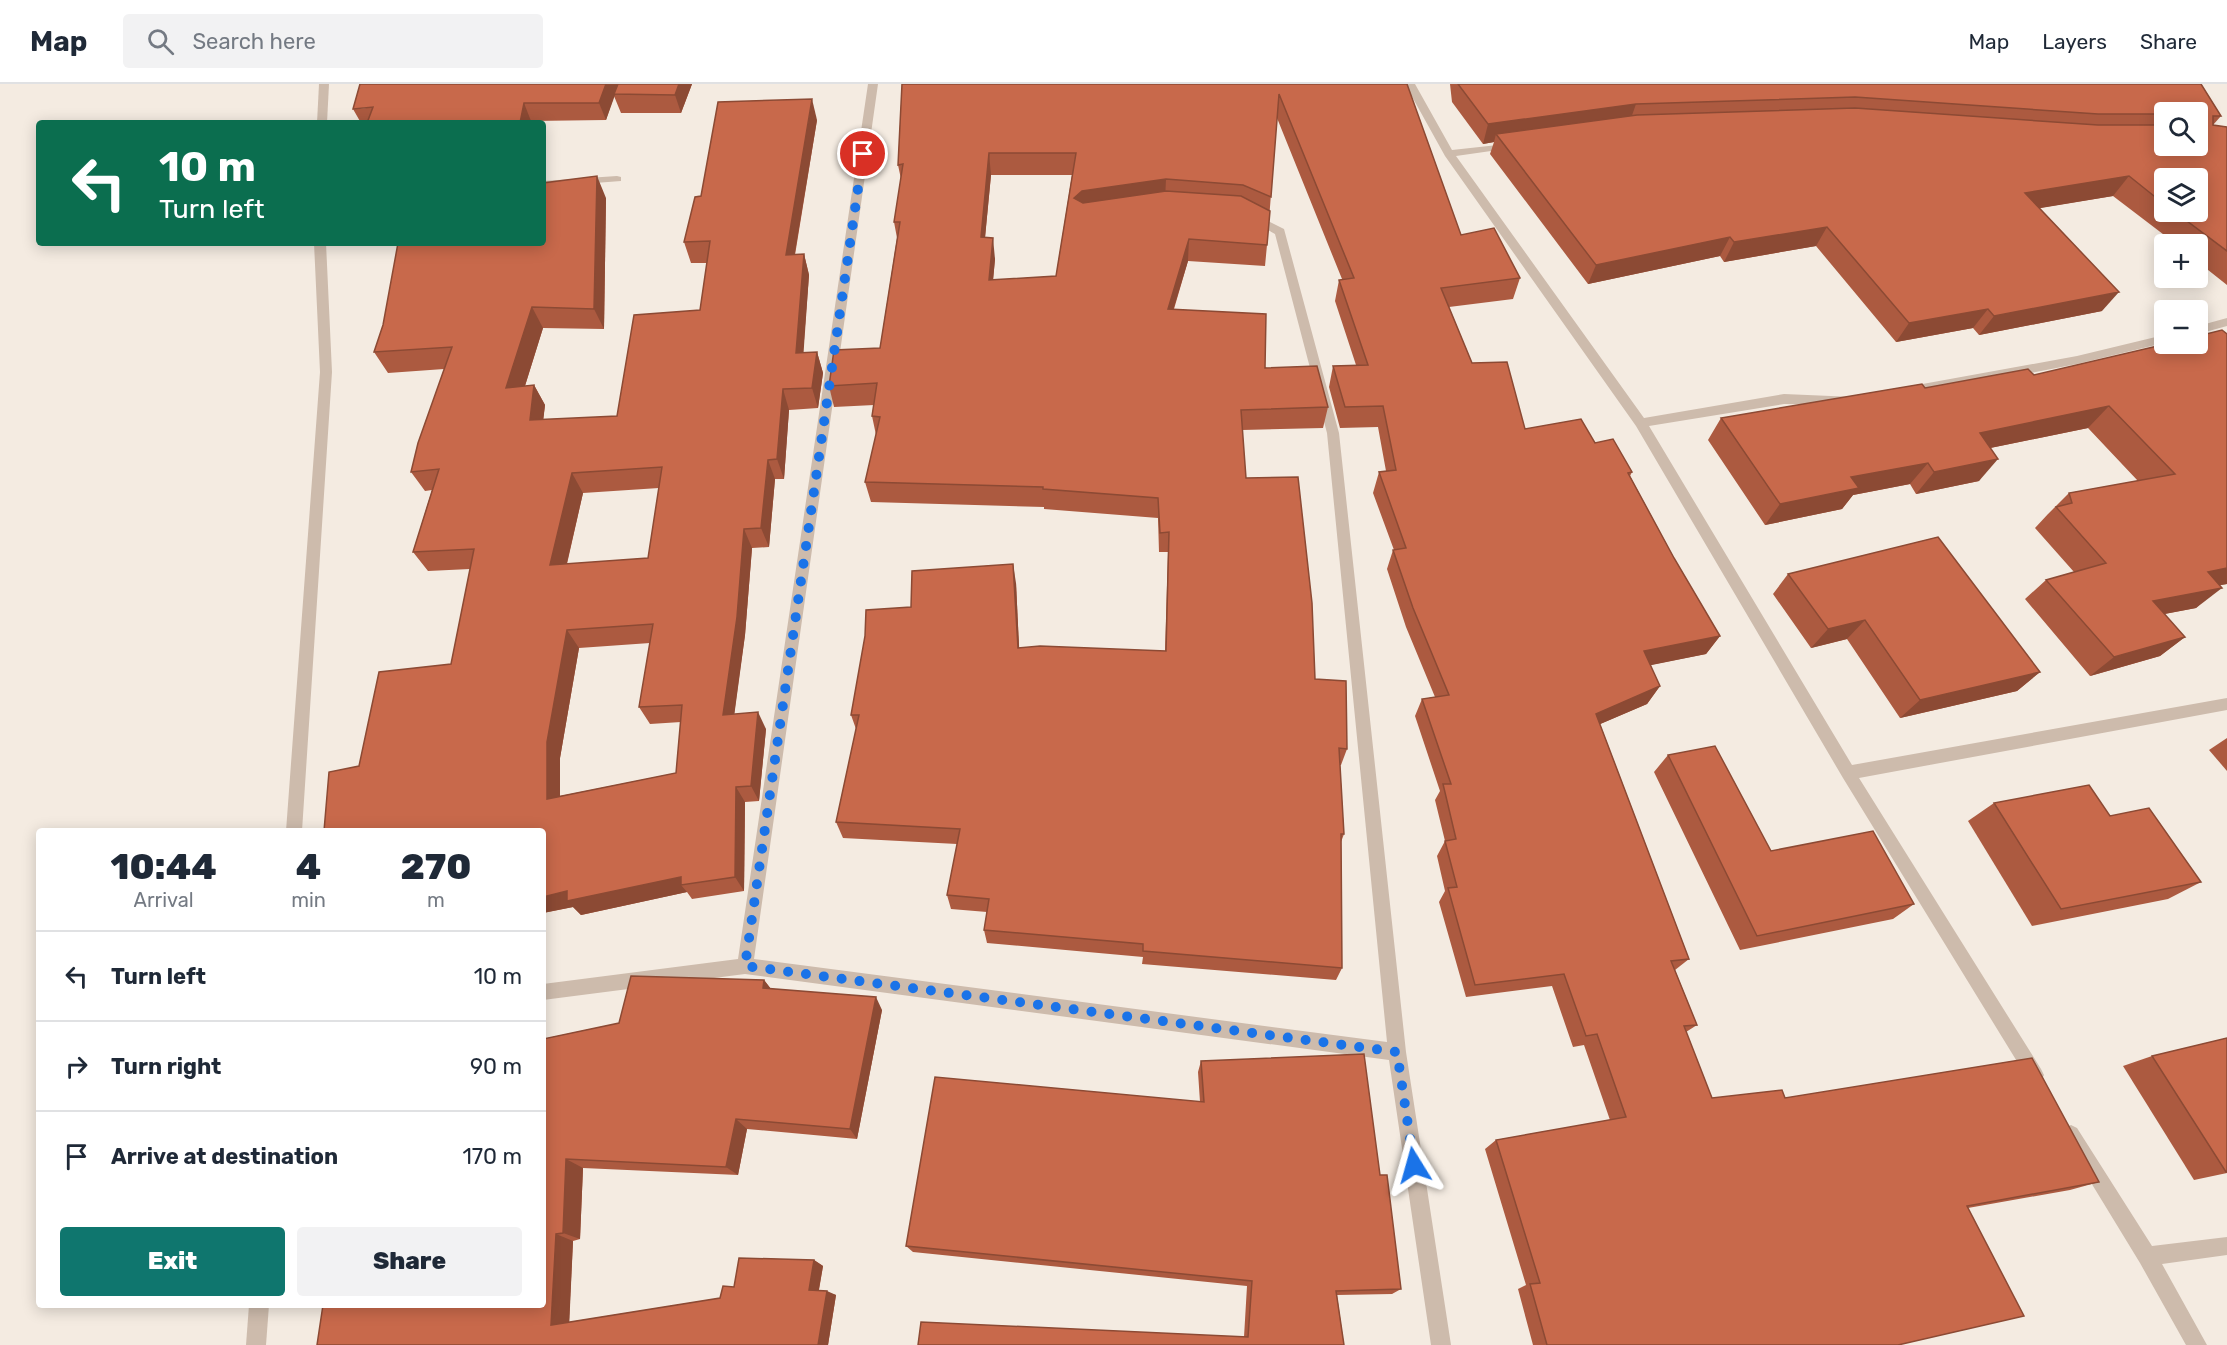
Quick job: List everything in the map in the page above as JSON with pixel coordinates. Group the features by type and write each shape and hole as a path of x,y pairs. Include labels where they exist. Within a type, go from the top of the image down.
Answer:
{"street":[{"path":"322,120 324,84"},
{"path":"745,966 873,84"},
{"path":"1410,84 1449,154 1641,423 1848,773 2041,1084"},
{"path":"1449,154 1527,143"},
{"path":"546,184 617,179"},
{"path":"1241,213 1280,232 1333,433 1397,1052 1441,1345"},
{"path":"294,828 326,372 320,246"},
{"path":"2208,327 2227,322"},
{"path":"1896,393 2077,360 2154,341"},
{"path":"1641,423 1725,407 1784,399 1862,400"},
{"path":"1848,773 2227,704"},
{"path":"546,992 745,966 1397,1052"},
{"path":"2066,1125 2147,1256 2197,1345"},
{"path":"2147,1256 2227,1246"},
{"path":"256,1345 259,1308"}],"building":[{"path":"360,84 606,84 599,103 524,103 521,120 368,120 373,107 353,109"},
{"path":"618,84 679,84 675,95 614,94"},
{"path":"902,84 1407,84 1461,235 1494,228 1520,278 1441,288 1472,363 1507,362 1525,429 1581,419 1595,443 1613,439 1632,472 1628,473 1674,558 1720,636 1644,651 1660,686 1596,714 1689,959 1671,961 1697,1025 1684,1026 1712,1098 1782,1090 1785,1098 2032,1058 2099,1182 1967,1206 2024,1316 1898,1345 1547,1345 1530,1284 1540,1283 1496,1140 1626,1117 1597,1034 1586,1036 1564,974 1475,985 1448,888 1457,887 1445,841 1456,839 1443,784 1451,784 1422,699 1449,695 1413,608 1393,550 1406,548 1379,472 1396,470 1383,406 1345,407 1333,366 1368,365 1339,280 1354,278 1279,94 1271,197 1243,185 1166,179 1082,191 1074,198 1083,203 1166,191 1241,196 1270,211 1267,245 1189,239 1168,309 1266,314 1265,368 1317,366 1328,407 1241,410 1246,478 1298,477 1312,603 1315,679 1346,681 1347,749 1339,748 1344,834 1341,834 1342,968 1143,951 1143,944 984,930 989,899 947,895 960,829 836,822 859,715 851,715 865,636 866,610 911,607 912,571 1013,564 1018,648 1040,646 1166,651 1169,532 1160,533 1158,498 1043,489 1043,487 865,482 880,417 872,416 877,383 829,386 834,350 880,348 900,222 894,222 903,164 898,165","holes":["989,153 1076,153 1056,276 989,280 993,238 981,237"]},
{"path":"1458,84 2201,84 2221,116 2213,116 2213,125 2227,127 2227,251 2208,237 2208,234 2204,234 2188,222 2208,222 2208,168 2154,168 2154,196 2129,176 2025,193 2119,292 1994,316 1988,309 1909,323 1827,227 1734,242 1730,237 1596,265 1496,134 1637,115 1855,108 2098,125 2154,125 2154,156 2208,156 2208,102 2154,102 2154,114 2098,114 1855,97 1636,104 1488,124"},
{"path":"812,99 786,255 804,254 796,353 817,352 812,388 783,389 777,459 768,460 761,528 744,529 737,617 723,715 758,712 751,786 736,787 735,877 681,885 681,877 567,901 567,891 546,896 546,828 324,828 329,772 359,766 379,672 451,664 474,549 413,552 439,469 411,472 418,443 452,347 374,352 383,325 397,246 546,246 546,183 597,176 594,309 532,307 506,388 534,385 530,420 617,416 634,315 700,310 710,241 684,242 695,197 701,196 718,102","holes":["662,467 648,558 550,565 572,473","653,624 639,707 682,705 676,773 547,799 547,742 567,630"]},
{"path":"2222,330 2227,334 2227,568 2208,572 2222,588 2153,601 2185,637 2114,657 2046,580 2106,563 2056,507 2072,503 2069,493 2175,474 2109,406 1980,433 1998,459 1934,472 1928,463 1851,477 1859,488 1780,504 1721,418 1922,384 1925,388 2028,369 2034,375 2154,347 2154,354 2208,354 2208,334"},
{"path":"1938,537 2040,672 1920,700 1865,620 1828,629 1788,574"},
{"path":"1715,746 1771,851 1873,831 1914,904 1757,936 1668,755"},
{"path":"2089,785 2110,816 2149,808 2201,882 2061,909 1994,803"},
{"path":"631,976 764,980 763,988 876,997 850,1129 736,1119 726,1167 566,1159 563,1233 556,1234 551,1325 720,1298 723,1286 734,1287 739,1258 814,1260 809,1290 827,1291 818,1345 317,1345 323,1308 546,1308 546,1038 619,1023"},
{"path":"2227,1038 2227,1172 2226,1172 2152,1056"},
{"path":"1364,1054 1380,1175 1387,1175 1401,1289 1336,1291 1344,1345 918,1345 921,1322 1248,1337 1252,1281 906,1246 935,1077 1204,1102 1201,1061"}],"route":[{"path":"863,154 745,966 1397,1052 1414,1165"}]}
